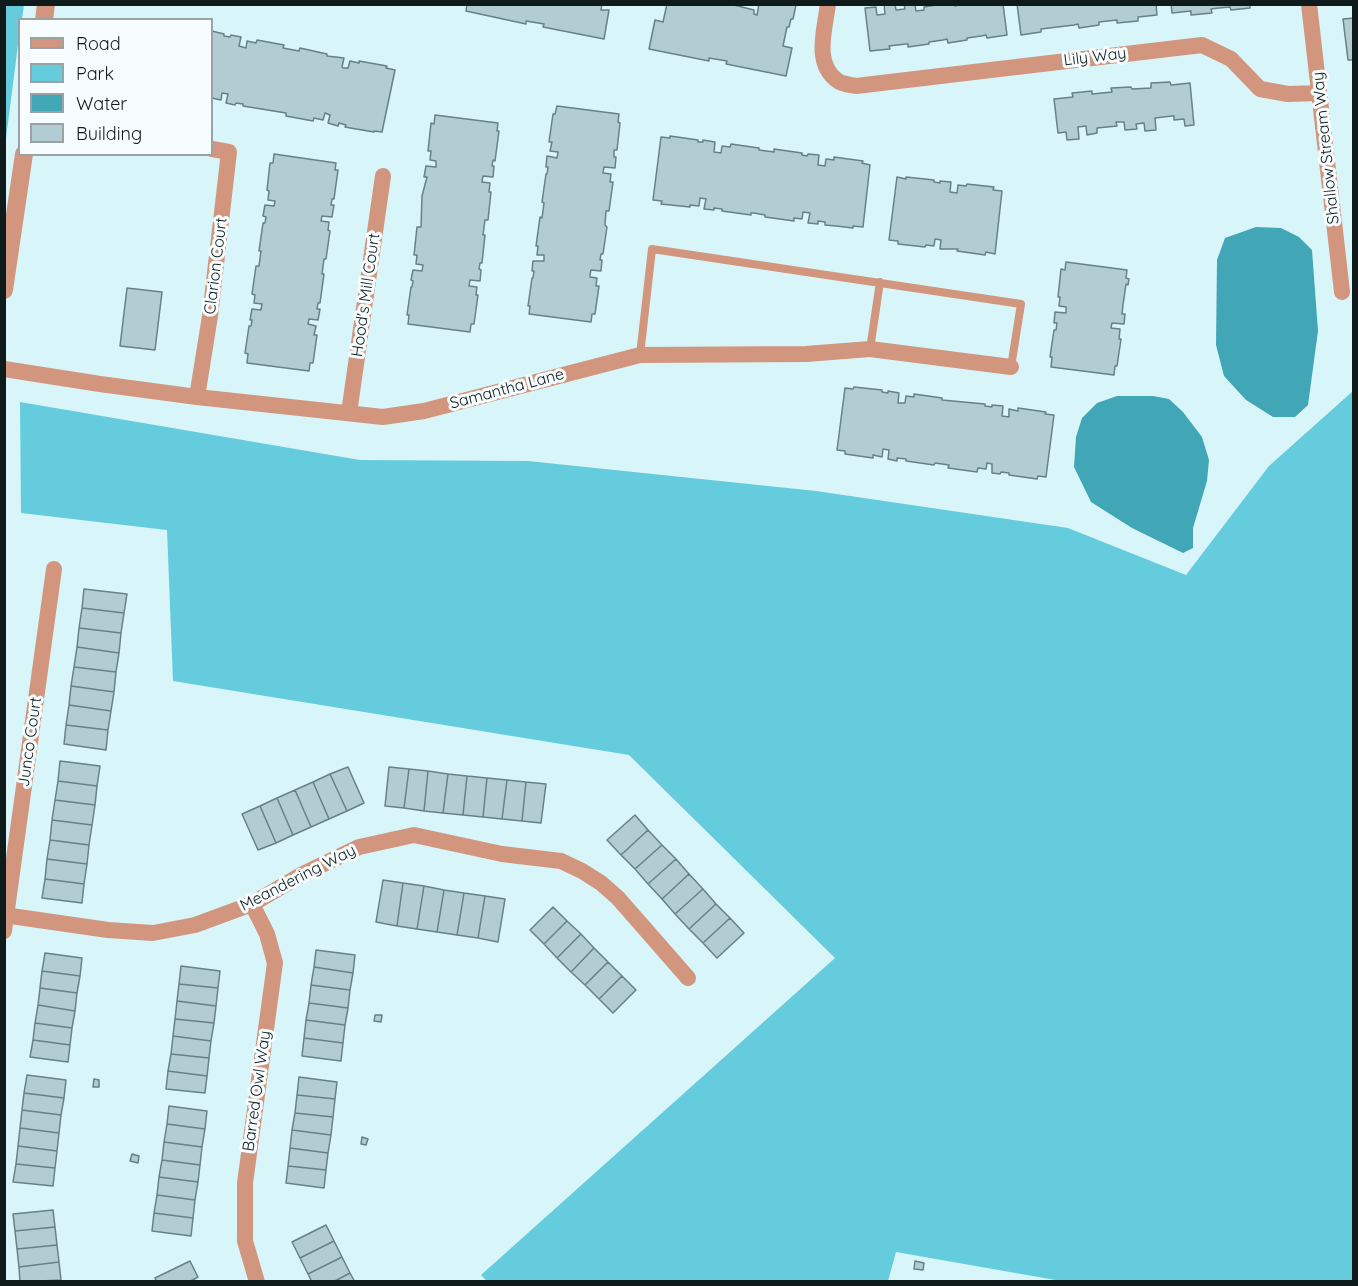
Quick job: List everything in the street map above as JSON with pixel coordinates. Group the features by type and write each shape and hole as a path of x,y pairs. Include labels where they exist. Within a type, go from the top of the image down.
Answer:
{"street":[{"name":"Lily Way","path":"828,4 822,47 825,68 838,82 856,86 1202,45 1231,59 1260,89 1288,94 1319,93"},
{"name":"Shallow Stream Way","path":"1310,4 1342,292"},
{"name":"Clarion Court","path":"197,397 210,316 229,152 213,149"},
{"path":"5,282 24,156"},
{"name":"Hood's Mill Court","path":"349,413 383,176"},
{"name":"Samantha Lane","path":"4,369 197,397 383,417 424,411 640,356 806,354 870,349 1011,367"},
{"name":"Junco Court","path":"5,921 54,569"},
{"name":"Meandering Way","path":"5,921 153,933 195,925 252,904 303,873 359,847 414,835 502,854 561,861 582,871 601,883 618,898 688,978"},
{"name":"Barred Owl Way","path":"252,904 267,934 275,963 245,1183 245,1241 257,1281"}],"lane":[{"path":"640,356 652,249 1021,304 1011,367"},
{"path":"870,349 879,282"}],"green space":[{"path":"5,4 24,5 22,18 18,18 18,45 5,146"},
{"path":"1353,391 1353,1281 1061,1281 896,1252 888,1281 487,1281 481,1275 835,958 629,755 173,681 167,530 21,513 20,402 360,460 528,461 816,491 1068,528 1186,575 1269,466"}],"water":[{"path":"1256,227 1281,228 1299,237 1312,250 1318,331 1308,405 1295,417 1273,417 1246,400 1224,376 1216,345 1217,260 1225,238"},
{"path":"1117,396 1153,396 1169,399 1183,412 1202,437 1209,460 1207,481 1193,528 1193,548 1183,553 1132,528 1091,502 1074,467 1076,437 1082,418 1097,403"}],"building":[{"path":"467,4 602,4 601,10 609,10 604,39 543,27 544,24 526,21 526,24 466,11"},
{"path":"667,4 730,4 754,10 754,14 757,15 759,4 796,5 793,19 787,27 783,46 792,48 786,76 726,64 727,61 709,58 709,61 649,49 655,20 663,22"},
{"path":"884,4 895,4 896,10 905,9 904,4 915,4 916,11 942,4 954,4 955,6 1003,4 1007,35 987,38 986,35 948,43 947,39 929,42 929,44 908,47 908,44 889,46 890,49 870,51 865,8 876,7 877,15 885,14"},
{"path":"1017,4 1156,4 1157,15 1138,17 1138,21 1099,22 1099,25 1079,28 1078,24 1041,29 1041,32 1021,35"},
{"path":"1171,4 1250,4 1250,8 1231,10 1230,7 1219,8 1211,9 1212,13 1191,15 1191,11 1172,13"},
{"path":"1354,18 1354,60 1348,60 1343,19"},
{"path":"213,31 224,34 224,36 241,37 239,46 246,48 247,41 256,43 257,40 284,45 283,48 299,51 300,48 327,54 327,56 344,58 343,68 348,68 350,61 359,63 359,61 387,66 386,68 395,70 382,132 345,127 346,125 339,123 338,126 328,123 330,115 325,113 323,120 314,118 313,121 286,116 286,113 243,106 243,104 226,103 228,94 222,93 221,100 213,98"},
{"path":"1170,82 1171,85 1190,83 1194,125 1185,126 1184,119 1174,120 1172,116 1155,118 1156,130 1145,131 1144,123 1136,124 1137,129 1125,130 1124,122 1116,122 1117,126 1097,128 1097,133 1087,135 1086,126 1078,127 1079,139 1067,140 1066,132 1058,133 1054,99 1073,97 1072,93 1112,92 1111,88 1151,88 1151,83"},
{"path":"557,106 619,114 617,150 614,150 615,168 604,167 603,173 611,174 610,182 613,182 609,211 606,211 605,225 607,227 600,260 602,260 601,271 591,270 590,275 590,277 597,278 596,286 599,286 595,314 592,314 591,322 529,314 533,261 544,261 544,255 537,255 538,246 536,246 544,203 542,202 548,167 546,167 547,156 557,158 558,152 550,151 552,142 549,142 553,114"},
{"path":"435,115 498,123 495,161 493,160 492,166 494,166 493,177 483,176 482,182 490,183 489,192 491,192 488,220 485,220 483,235 485,235 482,263 479,269 481,270 480,281 470,280 469,286 477,287 476,295 478,295 474,324 471,324 470,332 408,324 409,315 407,315 413,270 422,271 423,265 416,264 417,255 414,255 417,227 421,227 422,196 427,177 424,177 426,166 436,167 436,161 430,160 431,151 428,151 431,123 434,124"},
{"path":"670,136 698,140 698,142 703,142 703,140 715,142 714,152 721,153 722,146 730,147 731,144 774,152 774,149 802,153 807,156 808,154 819,155 818,165 825,166 826,159 834,160 834,157 863,161 862,163 870,165 863,227 825,225 825,222 818,221 818,224 808,223 810,213 803,212 802,219 794,218 794,221 754,213 751,215 722,211 722,209 704,209 706,199 700,198 699,206 661,204 662,201 653,200 661,137 670,138"},
{"path":"274,154 336,163 335,170 338,170 331,205 334,205 332,217 322,216 321,221 329,222 328,230 330,231 326,259 324,259 320,303 317,309 320,309 318,320 309,319 308,324 316,326 314,335 317,335 313,363 310,363 309,371 247,363 248,354 245,353 252,309 261,310 262,304 254,303 255,295 252,294 256,266 259,266 263,223 266,217 263,216 265,205 274,206 275,201 268,200 269,191 267,190 270,163 273,163"},
{"path":"897,177 934,180 940,183 940,181 951,182 950,192 957,193 958,185 966,186 967,184 994,187 993,190 1002,191 995,254 986,252 985,255 957,251 958,249 940,249 941,240 935,239 934,246 926,245 925,247 898,244 898,241 889,240"},
{"path":"1066,262 1127,270 1126,278 1129,279 1128,285 1126,284 1122,314 1125,314 1124,324 1112,323 1111,328 1120,329 1119,339 1121,339 1114,375 1051,367 1052,357 1050,357 1057,323 1054,323 1055,312 1066,313 1066,307 1059,306 1060,297 1058,297 1061,269 1065,270"},
{"path":"127,288 162,292 155,350 120,346"},
{"path":"854,387 899,393 898,403 905,403 906,396 914,397 914,394 942,398 942,400 985,404 985,406 992,407 992,405 1003,406 1002,416 1009,417 1009,409 1018,411 1018,408 1054,415 1046,477 1038,476 1037,479 1009,475 1009,473 992,473 992,464 987,463 986,469 978,468 977,472 948,468 949,465 906,461 906,459 897,458 897,461 888,459 889,450 883,449 882,457 845,454 845,451 837,450 845,388 853,389"},
{"path":"84,589 127,594 124,613 82,608"},
{"path":"82,608 124,613 121,633 79,628"},
{"path":"79,628 121,633 119,653 77,647"},
{"path":"77,647 119,653 116,672 74,667"},
{"path":"74,667 116,672 114,692 71,686"},
{"path":"71,686 114,692 111,711 69,705"},
{"path":"69,705 111,711 108,730 66,725"},
{"path":"66,725 108,730 106,750 64,744"},
{"path":"60,761 100,766 97,786 58,781"},
{"path":"348,767 364,803 347,811 330,774"},
{"path":"389,767 409,769 404,808 385,806"},
{"path":"409,769 428,771 424,811 404,808"},
{"path":"428,771 448,774 443,813 424,811"},
{"path":"330,774 347,811 329,819 313,782"},
{"path":"448,774 467,776 463,815 443,813"},
{"path":"467,776 487,778 483,817 463,815"},
{"path":"487,778 507,780 502,819 483,817"},
{"path":"507,780 526,782 522,821 502,819"},
{"path":"58,781 97,786 95,805 55,800"},
{"path":"313,782 329,819 311,827 295,790"},
{"path":"526,782 546,784 541,823 522,821"},
{"path":"295,790 311,827 293,835 277,798"},
{"path":"277,798 293,835 276,843 260,806"},
{"path":"55,800 95,805 92,825 52,820"},
{"path":"260,806 276,843 258,850 242,814"},
{"path":"635,815 648,830 621,855 607,840"},
{"path":"52,820 92,825 89,845 50,840"},
{"path":"648,830 662,845 635,869 621,855"},
{"path":"50,840 89,845 87,864 47,859"},
{"path":"662,845 676,859 648,884 635,869"},
{"path":"47,859 87,864 84,884 45,879"},
{"path":"676,859 689,874 662,899 648,884"},
{"path":"689,874 703,889 675,914 662,899"},
{"path":"45,879 84,884 82,903 42,898"},
{"path":"383,880 403,883 397,926 376,922"},
{"path":"403,883 424,886 417,929 397,926"},
{"path":"424,886 444,890 437,932 417,929"},
{"path":"703,889 716,904 689,929 675,914"},
{"path":"444,890 464,893 457,935 437,932"},
{"path":"464,893 485,896 478,938 457,935"},
{"path":"485,896 505,899 498,942 478,938"},
{"path":"716,904 730,918 703,943 689,929"},
{"path":"553,907 567,921 544,944 530,930"},
{"path":"730,918 744,933 717,958 703,943"},
{"path":"567,921 581,934 557,958 544,944"},
{"path":"581,934 594,948 571,972 557,958"},
{"path":"594,948 608,962 585,985 571,972"},
{"path":"316,950 355,955 353,973 314,967"},
{"path":"45,953 82,958 80,976 42,971"},
{"path":"608,962 622,976 599,999 585,985"},
{"path":"181,966 220,971 218,988 179,984"},
{"path":"314,967 353,973 350,990 311,985"},
{"path":"42,971 80,976 77,993 40,988"},
{"path":"622,976 636,990 613,1013 599,999"},
{"path":"179,984 218,988 216,1006 177,1001"},
{"path":"311,985 350,990 348,1008 309,1003"},
{"path":"40,988 77,993 75,1011 38,1005"},
{"path":"177,1001 216,1006 214,1023 175,1019"},
{"path":"309,1003 348,1008 345,1025 306,1020"},
{"path":"38,1005 75,1011 72,1028 35,1023"},
{"path":"375,1015 382,1015 381,1022 374,1021"},
{"path":"175,1019 214,1023 211,1041 173,1036"},
{"path":"306,1020 345,1025 343,1043 304,1038"},
{"path":"35,1023 72,1028 70,1045 33,1040"},
{"path":"173,1036 211,1041 209,1058 171,1054"},
{"path":"304,1038 343,1043 341,1061 302,1056"},
{"path":"33,1040 70,1045 68,1062 30,1057"},
{"path":"171,1054 209,1058 207,1076 168,1071"},
{"path":"168,1071 207,1076 205,1093 166,1089"},
{"path":"27,1075 66,1080 64,1098 24,1093"},
{"path":"299,1077 337,1082 335,1099 297,1095"},
{"path":"94,1079 99,1080 99,1087 93,1087"},
{"path":"24,1093 64,1098 61,1115 22,1110"},
{"path":"297,1095 335,1099 333,1117 295,1113"},
{"path":"169,1106 207,1111 205,1129 167,1124"},
{"path":"22,1110 61,1115 59,1133 20,1128"},
{"path":"295,1113 333,1117 331,1135 292,1130"},
{"path":"167,1124 205,1129 202,1147 164,1142"},
{"path":"20,1128 59,1133 57,1151 18,1146"},
{"path":"292,1130 331,1135 328,1153 290,1148"},
{"path":"362,1137 368,1139 366,1145 361,1144"},
{"path":"164,1142 202,1147 200,1165 162,1160"},
{"path":"18,1146 57,1151 55,1168 16,1164"},
{"path":"290,1148 328,1153 326,1170 288,1166"},
{"path":"132,1154 139,1156 138,1163 130,1161"},
{"path":"162,1160 200,1165 198,1182 159,1177"},
{"path":"16,1164 55,1168 53,1186 13,1182"},
{"path":"288,1166 326,1170 324,1188 286,1183"},
{"path":"159,1177 198,1182 195,1200 157,1195"},
{"path":"157,1195 195,1200 193,1218 154,1213"},
{"path":"53,1210 55,1227 15,1231 13,1214"},
{"path":"154,1213 193,1218 191,1236 152,1231"},
{"path":"326,1225 334,1241 300,1258 292,1242"},
{"path":"55,1227 57,1245 17,1249 15,1231"},
{"path":"334,1241 342,1257 308,1274 300,1258"},
{"path":"57,1245 59,1262 19,1267 17,1249"},
{"path":"342,1257 350,1273 333,1282 312,1282 308,1274"},
{"path":"190,1261 198,1277 189,1282 157,1282 155,1278"},
{"path":"915,1261 924,1263 923,1270 914,1269"},
{"path":"59,1262 61,1280 20,1282 19,1267"},
{"path":"350,1273 355,1282 333,1282"}]}
